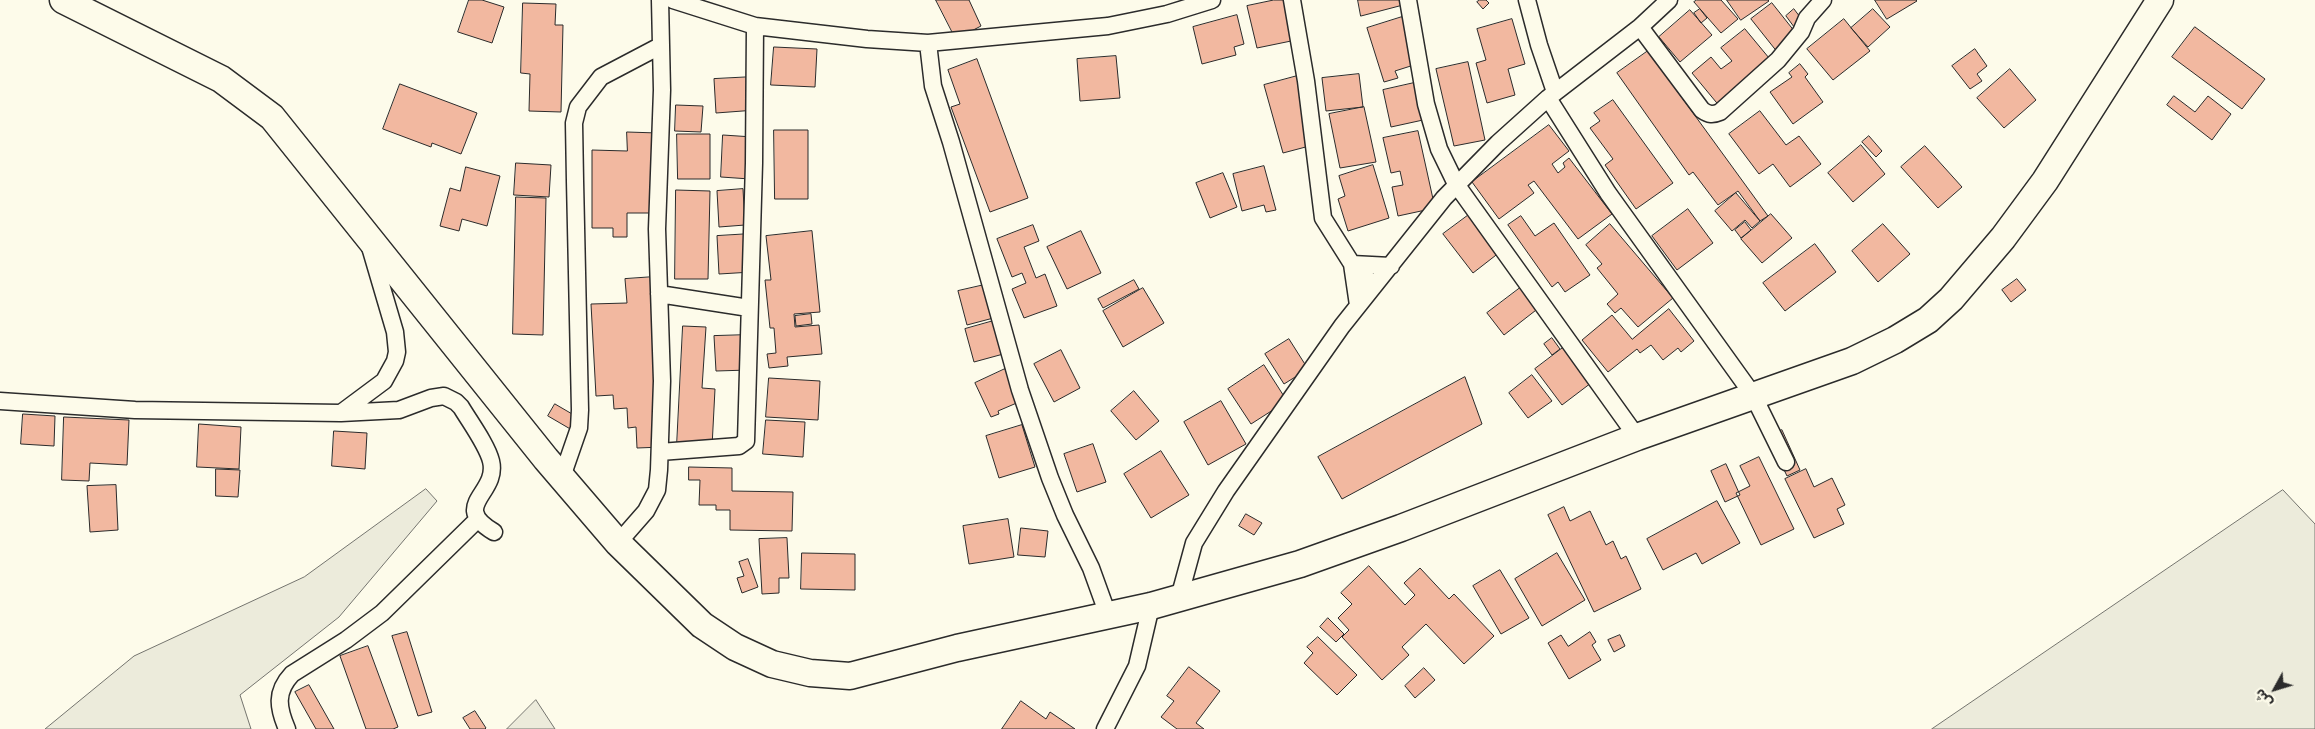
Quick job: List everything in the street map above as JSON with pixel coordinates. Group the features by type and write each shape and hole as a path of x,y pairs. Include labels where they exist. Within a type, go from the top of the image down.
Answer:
{"main road":[{"path":"63,0 221,79 272,117 365,230 499,402 562,478 618,543 702,625 735,648 772,664 810,673 850,676 957,648 1151,606 1300,564 1401,528 1637,437 1852,361 1878,349 1928,320 1951,299 2003,238 2045,180 2160,0"}],"street":[{"path":"618,543 646,510 657,490 660,452 662,381 657,229 662,90 660,0"},
{"path":"679,1 755,26 867,39 928,43 1108,26 1167,14 1212,0"},
{"path":"1292,0 1306,81 1323,218 1352,264 1374,286"},
{"path":"1408,0 1426,104 1439,149 1456,184 1637,437"},
{"path":"1527,0 1552,95 1608,193 1753,395 1786,462"},
{"path":"1179,598 1194,542 1226,491 1358,305 1456,184 1498,143 1552,95 1640,27 1669,0"},
{"path":"1640,27 1702,110 1708,114 1714,114 1720,112 1778,60 1801,32 1808,18 1823,0"},
{"path":"660,452 739,446 746,440 754,163 755,26"},
{"path":"928,43 933,86 954,150 1020,390 1050,478 1065,515 1091,568 1108,615"},
{"path":"562,478 579,428 580,410 574,123 578,106 601,77 660,46"},
{"path":"341,413 384,381 395,362 397,352 395,332 365,230"},
{"path":"1352,264 1390,266"},
{"path":"1352,264 1358,305"},
{"path":"659,294 749,308"},
{"path":"0,401 135,410 341,413 399,410 444,396 456,402 491,461 491,477 474,509 477,520 494,532"},
{"path":"287,729 279,706 281,688 286,680 292,674 365,628 477,520"},
{"path":"1105,729 1137,666 1151,606"}],"shaded area":[{"path":"426,489 437,501 339,617 240,695 251,729 45,729 134,656 304,577"},
{"path":"2283,490 2315,524 2315,729 1932,729"},
{"path":"536,700 555,729 507,729"}],"building":[{"path":"469,0 482,0 504,7 492,43 458,32"},
{"path":"936,0 969,0 981,26 956,39"},
{"path":"1274,0 1287,0 1296,40 1257,48 1247,6"},
{"path":"1358,0 1402,0 1403,5 1361,16"},
{"path":"1486,0 1489,3 1483,9 1477,2"},
{"path":"1697,0 1721,0 1738,19 1721,33 1694,2"},
{"path":"1727,0 1768,0 1769,1 1741,20"},
{"path":"1875,0 1916,0 1917,1 1887,19"},
{"path":"523,3 556,4 555,25 563,25 561,112 529,111 530,74 521,73"},
{"path":"1772,3 1799,37 1778,53 1751,19"},
{"path":"1700,9 1707,18 1701,23 1694,13"},
{"path":"1794,9 1806,25 1797,31 1786,16"},
{"path":"1873,9 1890,27 1868,47 1851,28"},
{"path":"1690,10 1712,35 1680,62 1659,37"},
{"path":"1237,15 1244,44 1234,47 1236,55 1202,64 1193,27"},
{"path":"1402,17 1417,64 1395,71 1398,78 1384,82 1367,28"},
{"path":"1512,19 1525,64 1508,69 1515,95 1487,103 1476,63 1486,60 1477,29"},
{"path":"1844,19 1870,51 1833,80 1807,49"},
{"path":"2195,27 2265,79 2242,109 2172,57"},
{"path":"1745,29 1774,64 1721,108 1692,73 1711,57 1721,69 1732,61 1721,48"},
{"path":"774,47 817,49 815,87 771,85"},
{"path":"1975,49 1987,66 1977,74 1982,81 1970,89 1952,66"},
{"path":"1648,51 1768,216 1760,221 1738,191 1718,205 1693,172 1689,175 1617,73"},
{"path":"1116,56 1120,98 1080,101 1077,59"},
{"path":"977,59 1028,198 990,212 951,107 960,104 948,70"},
{"path":"1468,62 1485,140 1454,146 1436,69"},
{"path":"1800,64 1808,74 1805,77 1823,102 1793,124 1770,92 1792,77 1789,73"},
{"path":"2010,69 2036,100 2004,128 1977,98"},
{"path":"1359,74 1363,107 1326,111 1322,78"},
{"path":"1301,75 1317,144 1283,153 1264,85"},
{"path":"753,77 756,110 716,113 714,79"},
{"path":"1414,83 1423,120 1391,127 1383,90"},
{"path":"400,84 477,113 461,154 432,143 431,147 383,129"},
{"path":"2174,96 2195,112 2208,96 2231,114 2212,140 2167,105"},
{"path":"1613,100 1673,183 1636,209 1605,165 1613,159 1590,128 1600,121 1594,113"},
{"path":"676,105 703,106 701,132 675,131"},
{"path":"1364,107 1376,162 1340,168 1329,114"},
{"path":"1760,111 1786,145 1799,136 1821,164 1790,187 1773,164 1759,174 1729,134"},
{"path":"1549,125 1569,151 1552,164 1558,173 1565,167 1563,163 1569,158 1612,214 1578,239 1534,181 1528,185 1534,193 1499,219 1472,182"},
{"path":"774,130 808,130 808,199 775,199"},
{"path":"1418,131 1435,208 1398,216 1392,187 1403,185 1400,171 1391,173 1383,138"},
{"path":"627,132 658,133 658,213 627,213 627,237 613,237 613,228 592,228 592,150 627,151"},
{"path":"677,134 710,134 710,179 678,179"},
{"path":"723,135 753,137 750,179 721,177"},
{"path":"1869,136 1882,151 1876,157 1862,142"},
{"path":"1861,145 1885,174 1853,202 1828,173"},
{"path":"1925,146 1962,187 1938,208 1901,167"},
{"path":"516,163 551,165 549,197 514,195"},
{"path":"1373,165 1389,218 1348,231 1338,199 1345,196 1339,176"},
{"path":"1264,166 1276,210 1266,212 1264,205 1242,211 1233,174"},
{"path":"466,167 500,176 487,226 462,219 459,231 440,226 450,188 460,191"},
{"path":"1223,173 1237,207 1210,218 1196,183"},
{"path":"743,189 745,225 719,227 717,191"},
{"path":"676,190 710,191 708,279 675,279"},
{"path":"1736,193 1760,221 1752,228 1745,220 1732,231 1715,211"},
{"path":"516,197 546,198 543,335 513,334"},
{"path":"1688,209 1713,243 1677,270 1652,236"},
{"path":"1470,214 1500,252 1473,273 1443,234"},
{"path":"1771,214 1792,238 1762,263 1741,239"},
{"path":"1521,216 1535,236 1554,223 1590,275 1565,292 1558,282 1552,287 1508,225"},
{"path":"1745,222 1751,230 1741,238 1735,230"},
{"path":"1610,224 1673,298 1638,327 1621,308 1615,313 1607,304 1618,294 1597,268 1602,264 1586,245"},
{"path":"1883,224 1910,254 1878,282 1852,251"},
{"path":"1033,225 1039,241 1024,247 1036,278 1045,274 1057,306 1024,318 1012,289 1026,283 1022,273 1012,277 997,239"},
{"path":"812,231 820,312 794,314 795,327 819,325 822,354 787,357 788,366 769,368 767,354 776,353 774,328 770,328 765,280 771,280 766,236"},
{"path":"1081,231 1101,273 1067,289 1047,247"},
{"path":"750,234 752,272 719,274 717,236"},
{"path":"1815,244 1836,272 1785,311 1763,283"},
{"path":"654,277 663,447 637,448 636,427 628,428 627,408 614,409 613,395 596,396 591,304 627,303 625,279"},
{"path":"2017,279 2026,290 2011,302 2002,290"},
{"path":"1134,280 1139,289 1103,308 1098,299"},
{"path":"993,283 1001,316 967,325 958,291"},
{"path":"1524,285 1540,307 1504,335 1487,313"},
{"path":"1143,288 1164,323 1123,347 1103,311"},
{"path":"1669,309 1694,341 1681,352 1678,348 1663,360 1651,345 1640,353 1637,349 1608,372 1582,340 1612,315 1632,339"},
{"path":"811,314 812,324 796,326 795,316"},
{"path":"997,320 1007,353 974,362 965,329"},
{"path":"683,326 706,327 702,388 715,389 712,447 677,445"},
{"path":"748,335 749,370 716,371 714,336"},
{"path":"1552,338 1560,349 1552,355 1544,344"},
{"path":"1289,339 1308,369 1284,384 1265,354"},
{"path":"1564,347 1591,383 1562,405 1535,369"},
{"path":"1061,350 1080,388 1054,402 1034,364"},
{"path":"1264,365 1287,401 1251,424 1228,389"},
{"path":"1005,369 1019,402 998,411 999,414 991,417 975,383"},
{"path":"1532,375 1552,401 1528,418 1509,393"},
{"path":"1465,377 1482,424 1342,499 1318,457"},
{"path":"769,378 820,381 818,420 766,417"},
{"path":"1134,391 1159,421 1136,440 1111,411"},
{"path":"1221,401 1246,444 1208,465 1184,422"},
{"path":"555,404 579,418 572,430 548,416"},
{"path":"23,414 55,416 54,446 21,444"},
{"path":"64,417 129,420 127,465 90,463 89,481 62,480"},
{"path":"766,420 805,422 803,457 763,454"},
{"path":"199,424 241,427 239,469 197,467"},
{"path":"1022,425 1035,467 999,478 986,436"},
{"path":"1782,430 1800,470 1787,476 1768,436"},
{"path":"334,431 367,433 365,469 332,466"},
{"path":"1093,444 1106,482 1077,492 1064,454"},
{"path":"1161,451 1189,495 1151,518 1124,474"},
{"path":"1759,457 1794,529 1761,545 1736,493 1750,486 1740,466"},
{"path":"1726,464 1740,495 1725,502 1711,471"},
{"path":"689,467 732,468 732,491 793,492 792,531 730,530 730,510 716,510 716,505 699,505 700,480 689,480"},
{"path":"216,469 240,470 238,497 216,496"},
{"path":"1806,469 1814,487 1832,478 1845,505 1837,509 1844,524 1814,538 1785,479"},
{"path":"116,485 118,530 90,532 87,486"},
{"path":"1717,501 1740,543 1702,564 1696,553 1663,570 1647,539"},
{"path":"1564,507 1570,521 1590,511 1606,545 1613,541 1621,559 1626,556 1641,589 1594,612 1548,515"},
{"path":"1246,514 1262,523 1254,535 1239,526"},
{"path":"1008,519 1014,557 969,564 963,526"},
{"path":"1021,528 1048,531 1045,557 1018,555"},
{"path":"787,538 789,578 779,578 779,593 762,594 759,539"},
{"path":"802,553 855,554 855,590 801,589"},
{"path":"1557,553 1585,600 1542,626 1515,579"},
{"path":"748,559 758,587 742,593 737,578 744,576 739,562"},
{"path":"1369,566 1405,605 1415,595 1404,583 1420,568 1449,599 1454,594 1494,636 1464,664 1426,624 1402,647 1409,655 1382,680 1342,637 1349,630 1338,618 1352,604 1341,593"},
{"path":"1500,570 1529,618 1501,634 1473,586"},
{"path":"1328,618 1344,634 1336,642 1320,627"},
{"path":"407,632 432,712 418,716 392,636"},
{"path":"1590,632 1596,642 1592,645 1601,660 1569,679 1548,643 1561,635 1568,646"},
{"path":"1620,635 1625,646 1614,652 1608,640"},
{"path":"1318,637 1357,675 1337,695 1304,663 1313,653 1307,647"},
{"path":"368,646 398,727 393,729 366,729 340,656"},
{"path":"1189,667 1220,691 1196,723 1204,729 1177,729 1161,717 1174,701 1167,696"},
{"path":"1424,668 1435,680 1415,698 1405,686"},
{"path":"309,685 334,729 316,729 295,692"},
{"path":"1021,701 1046,719 1050,712 1075,729 1002,729"},
{"path":"475,711 485,729 470,729 463,718"}]}
